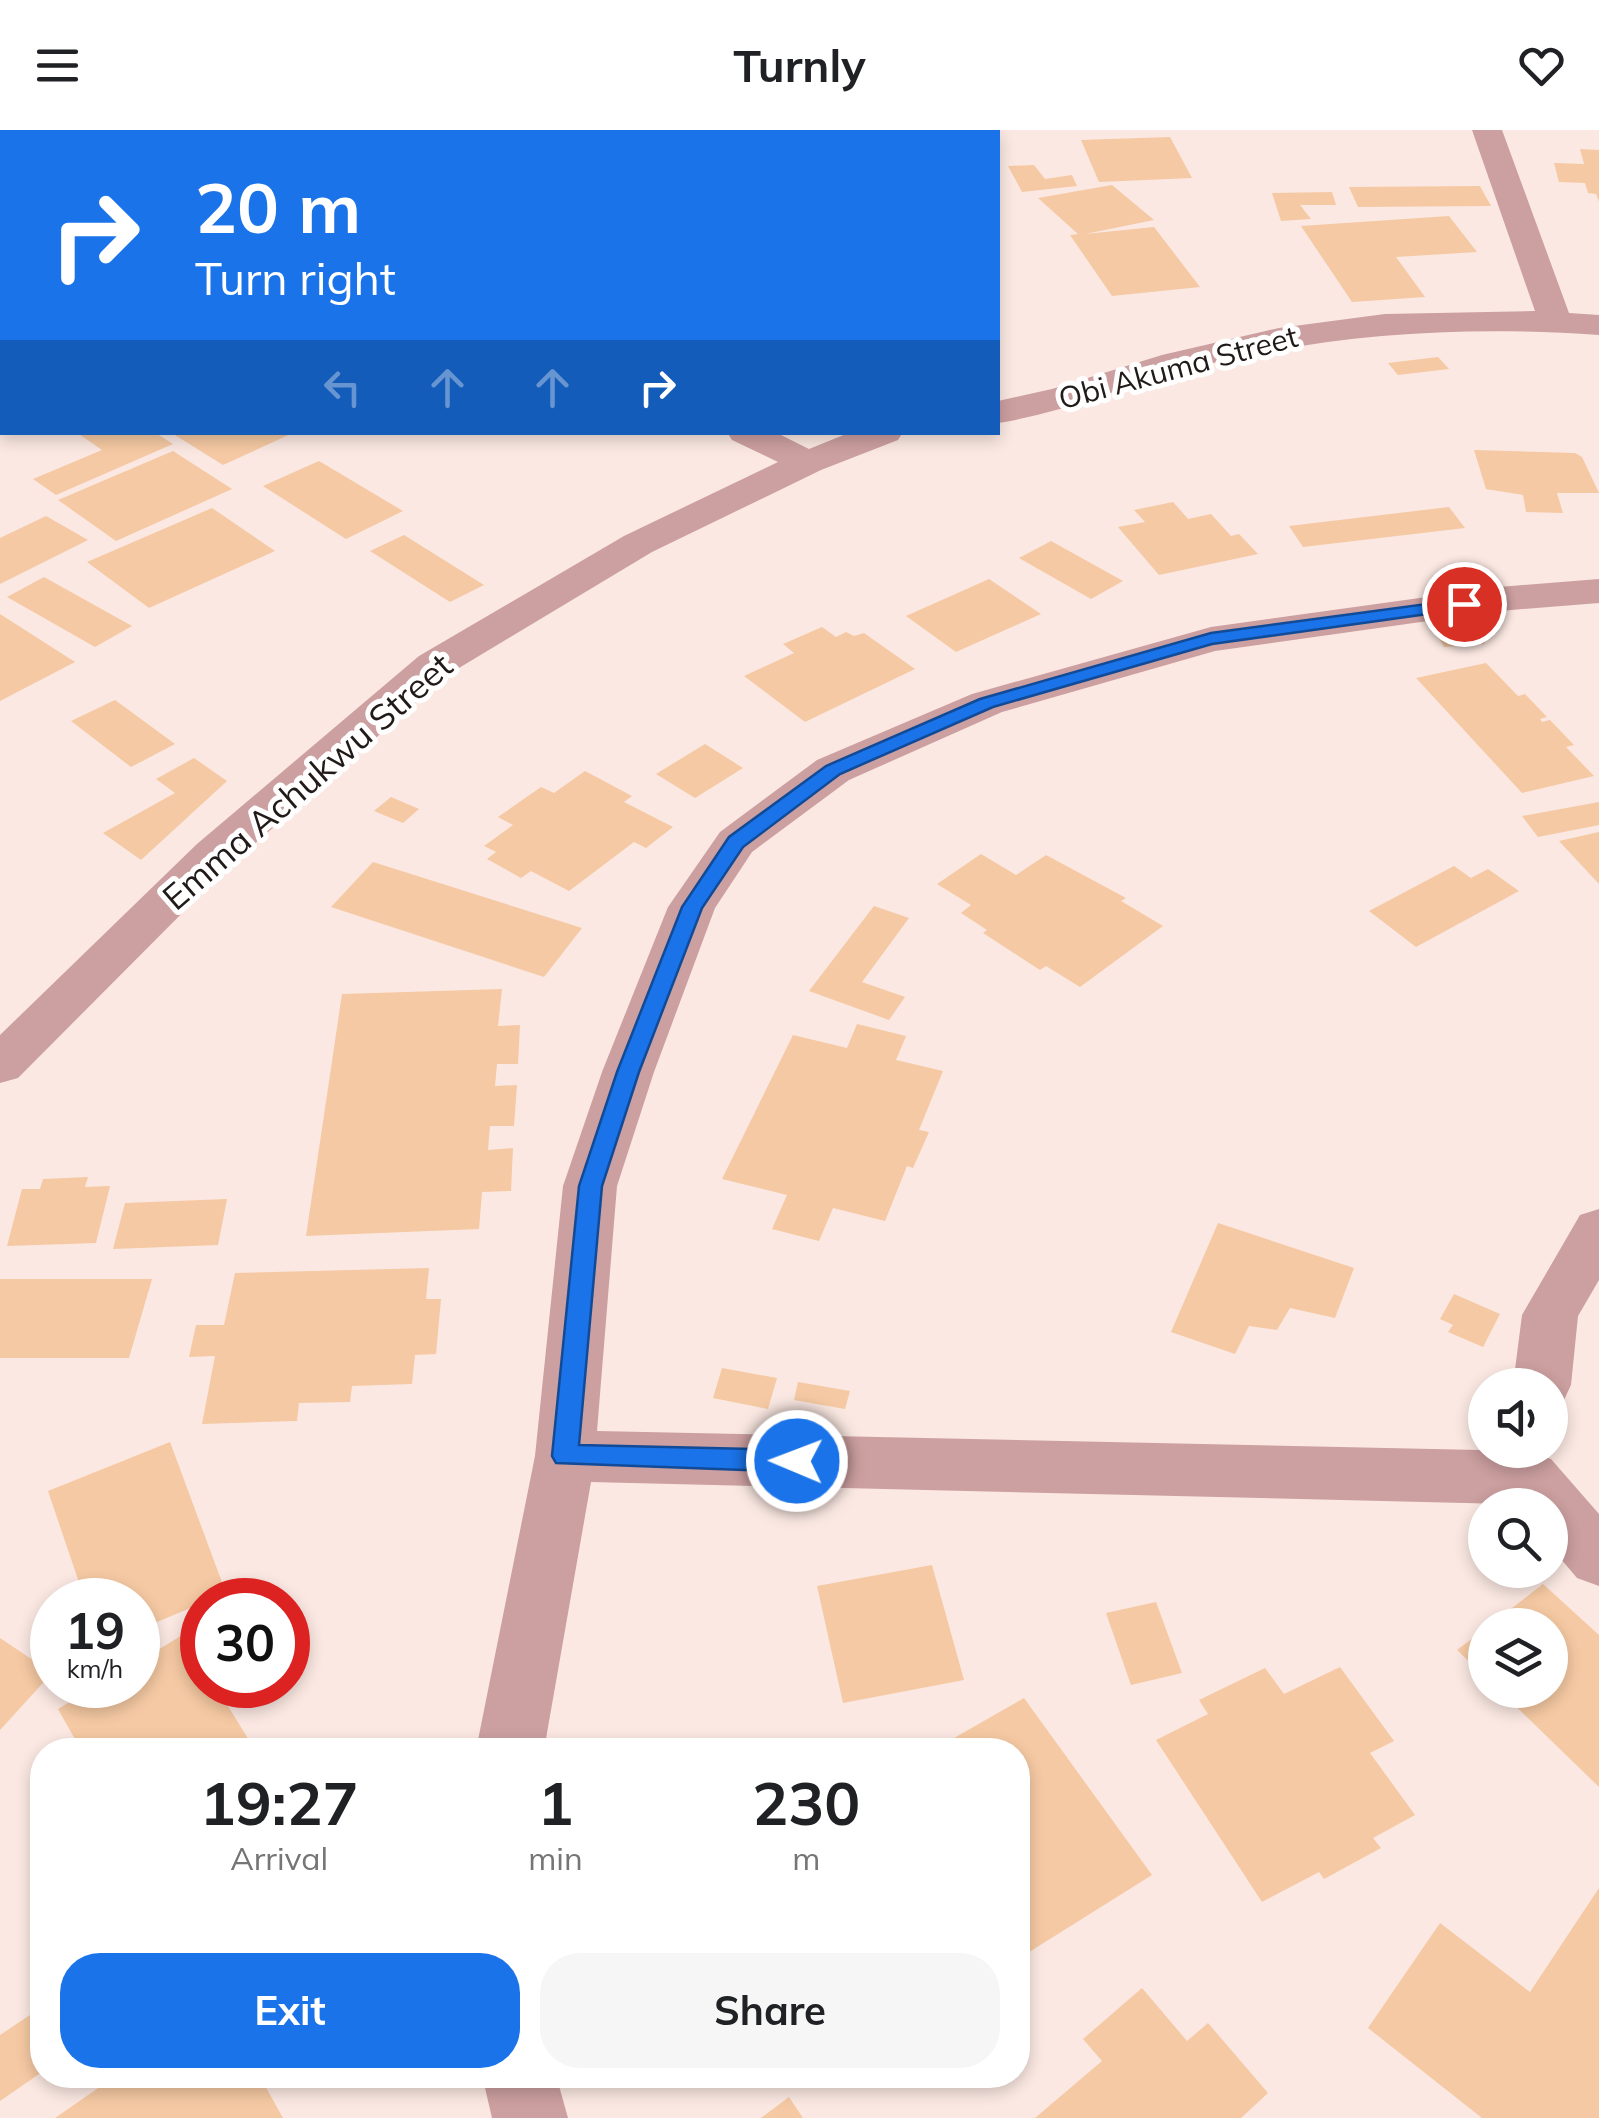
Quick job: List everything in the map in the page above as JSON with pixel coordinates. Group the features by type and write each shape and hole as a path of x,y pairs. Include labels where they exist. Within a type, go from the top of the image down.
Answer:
{"street":[{"path":"1487,130 1555,320"},
{"name":"Obi Akuma Street","path":"1000,412 1098,388 1171,363 1294,335 1452,318 1599,324"},
{"path":"751,435 808,462 877,435"},
{"name":"Emma Achukwu Street","path":"0,1064 213,855 434,665 638,544 808,462"},
{"path":"512,1738 565,1456 590,1186 628,1072 692,907 736,842 833,770 987,703 1211,639 1500,599 1599,591"},
{"path":"1544,1368 1550,1315 1599,1230"},
{"path":"565,1456 1468,1463"},
{"path":"1535,1468 1599,1559"},
{"path":"522,2088 530,2118"}],"building":[{"path":"1170,137 1192,178 1099,182 1081,140"},
{"path":"1580,149 1599,150 1599,202 1596,194 1588,193 1585,183 1559,182 1554,163 1584,164"},
{"path":"1034,165 1045,179 1072,175 1077,186 1022,192 1008,166"},
{"path":"1112,185 1154,220 1085,234 1154,227 1200,287 1112,296 1070,235 1078,234 1038,198"},
{"path":"1480,186 1491,206 1358,207 1349,187"},
{"path":"1332,192 1336,205 1300,205 1311,219 1281,221 1272,193"},
{"path":"1449,216 1477,252 1396,257 1425,297 1352,302 1301,226"},
{"path":"1438,357 1449,369 1398,375 1388,363"},
{"path":"80,435 159,435 173,444 56,495 33,479 102,450"},
{"path":"175,435 288,435 223,465"},
{"path":"1474,450 1575,453 1582,457 1599,493 1557,493 1563,513 1526,512 1523,495 1486,489"},
{"path":"173,451 232,489 116,541 58,500"},
{"path":"319,461 403,511 346,539 263,486"},
{"path":"1173,502 1188,519 1211,514 1231,536 1239,534 1258,554 1159,575 1118,527 1145,522 1134,510"},
{"path":"1449,507 1465,528 1303,547 1289,526"},
{"path":"212,508 275,551 149,608 87,562"},
{"path":"46,516 88,540 0,584 0,538"},
{"path":"404,535 484,585 450,602 370,551"},
{"path":"1051,541 1123,581 1091,599 1019,558"},
{"path":"44,577 132,626 95,647 7,597"},
{"path":"989,579 1041,614 956,652 906,616"},
{"path":"0,614 75,662 0,701"},
{"path":"822,627 836,637 846,632 854,636 864,633 915,669 805,722 744,676 794,653 783,644"},
{"path":"1477,630 1485,644 1444,647 1436,633"},
{"path":"1486,663 1518,696 1525,694 1547,717 1540,719 1542,722 1550,720 1574,745 1566,747 1594,776 1522,793 1416,678"},
{"path":"115,700 175,744 131,767 71,721"},
{"path":"705,744 743,768 695,798 656,774"},
{"path":"194,758 227,781 141,860 103,833 175,793 156,779"},
{"path":"585,771 632,796 624,802 673,827 646,848 634,842 569,891 531,871 521,878 487,859 496,852 484,846 513,825 498,817 541,787 554,793"},
{"path":"391,797 419,809 403,823 374,811"},
{"path":"1599,802 1599,825 1538,837 1522,816"},
{"path":"1599,832 1599,884 1559,841"},
{"path":"981,854 1016,875 1046,855 1126,898 1121,901 1163,926 1080,987 1046,966 1040,970 983,933 987,930 961,913 971,905 937,884"},
{"path":"373,862 582,928 544,977 331,907"},
{"path":"1454,866 1471,878 1488,869 1519,891 1416,947 1369,911"},
{"path":"874,906 909,918 862,982 905,997 889,1020 809,991"},
{"path":"502,989 498,1026 520,1025 518,1064 497,1064 495,1086 517,1085 514,1126 490,1126 488,1150 513,1148 511,1191 482,1192 479,1229 306,1236 342,994"},
{"path":"857,1024 906,1036 896,1060 943,1071 919,1130 929,1132 913,1168 907,1166 885,1221 833,1208 819,1241 772,1229 787,1195 722,1179 793,1035 847,1048"},
{"path":"88,1177 85,1187 110,1186 96,1243 7,1246 22,1189 40,1189 43,1179"},
{"path":"227,1199 218,1245 113,1249 125,1203"},
{"path":"1218,1223 1354,1268 1335,1318 1290,1308 1277,1330 1249,1326 1235,1354 1171,1332"},
{"path":"429,1268 426,1299 441,1299 436,1354 415,1355 412,1384 352,1386 350,1402 299,1403 297,1421 202,1424 215,1356 189,1357 196,1325 224,1325 235,1273"},
{"path":"0,1279 152,1279 129,1358 0,1358"},
{"path":"1454,1294 1500,1314 1483,1347 1448,1332 1453,1325 1440,1319"},
{"path":"722,1368 777,1378 768,1409 713,1398"},
{"path":"798,1382 850,1391 845,1409 794,1400"},
{"path":"170,1442 220,1578 180,1578 180,1612 160,1621 160,1578 78,1578 48,1491"},
{"path":"932,1565 964,1680 843,1703 817,1586"},
{"path":"1538,1588 1547,1588 1599,1635 1599,1787 1518,1708 1568,1708 1568,1608 1512,1608"},
{"path":"1156,1602 1182,1673 1131,1685 1106,1613"},
{"path":"180,1636 180,1708 229,1708 248,1738 74,1738 58,1709 160,1708 160,1649"},
{"path":"0,1638 30,1658 30,1697 0,1730"},
{"path":"1468,1642 1468,1661 1457,1650"},
{"path":"1340,1667 1394,1741 1370,1753 1415,1815 1373,1838 1381,1848 1324,1879 1319,1872 1262,1902 1156,1740 1208,1714 1199,1700 1265,1668 1284,1694"},
{"path":"1024,1698 1152,1875 1030,1951 1030,1738 954,1738"},
{"path":"1599,1888 1599,2118 1482,2118 1368,2028 1440,1923 1530,1992"},
{"path":"1142,1988 1187,2041 1208,2023 1268,2093 1241,2118 1035,2118 1102,2061 1083,2039"},
{"path":"30,2015 30,2080 0,2101 0,2035"},
{"path":"98,2088 266,2088 283,2118 55,2118"},
{"path":"789,2097 803,2118 761,2118"}],"route":[{"path":"797,1461 565,1456 590,1186 628,1072 692,907 736,842 833,770 987,703 1211,639 1464,604"}]}
